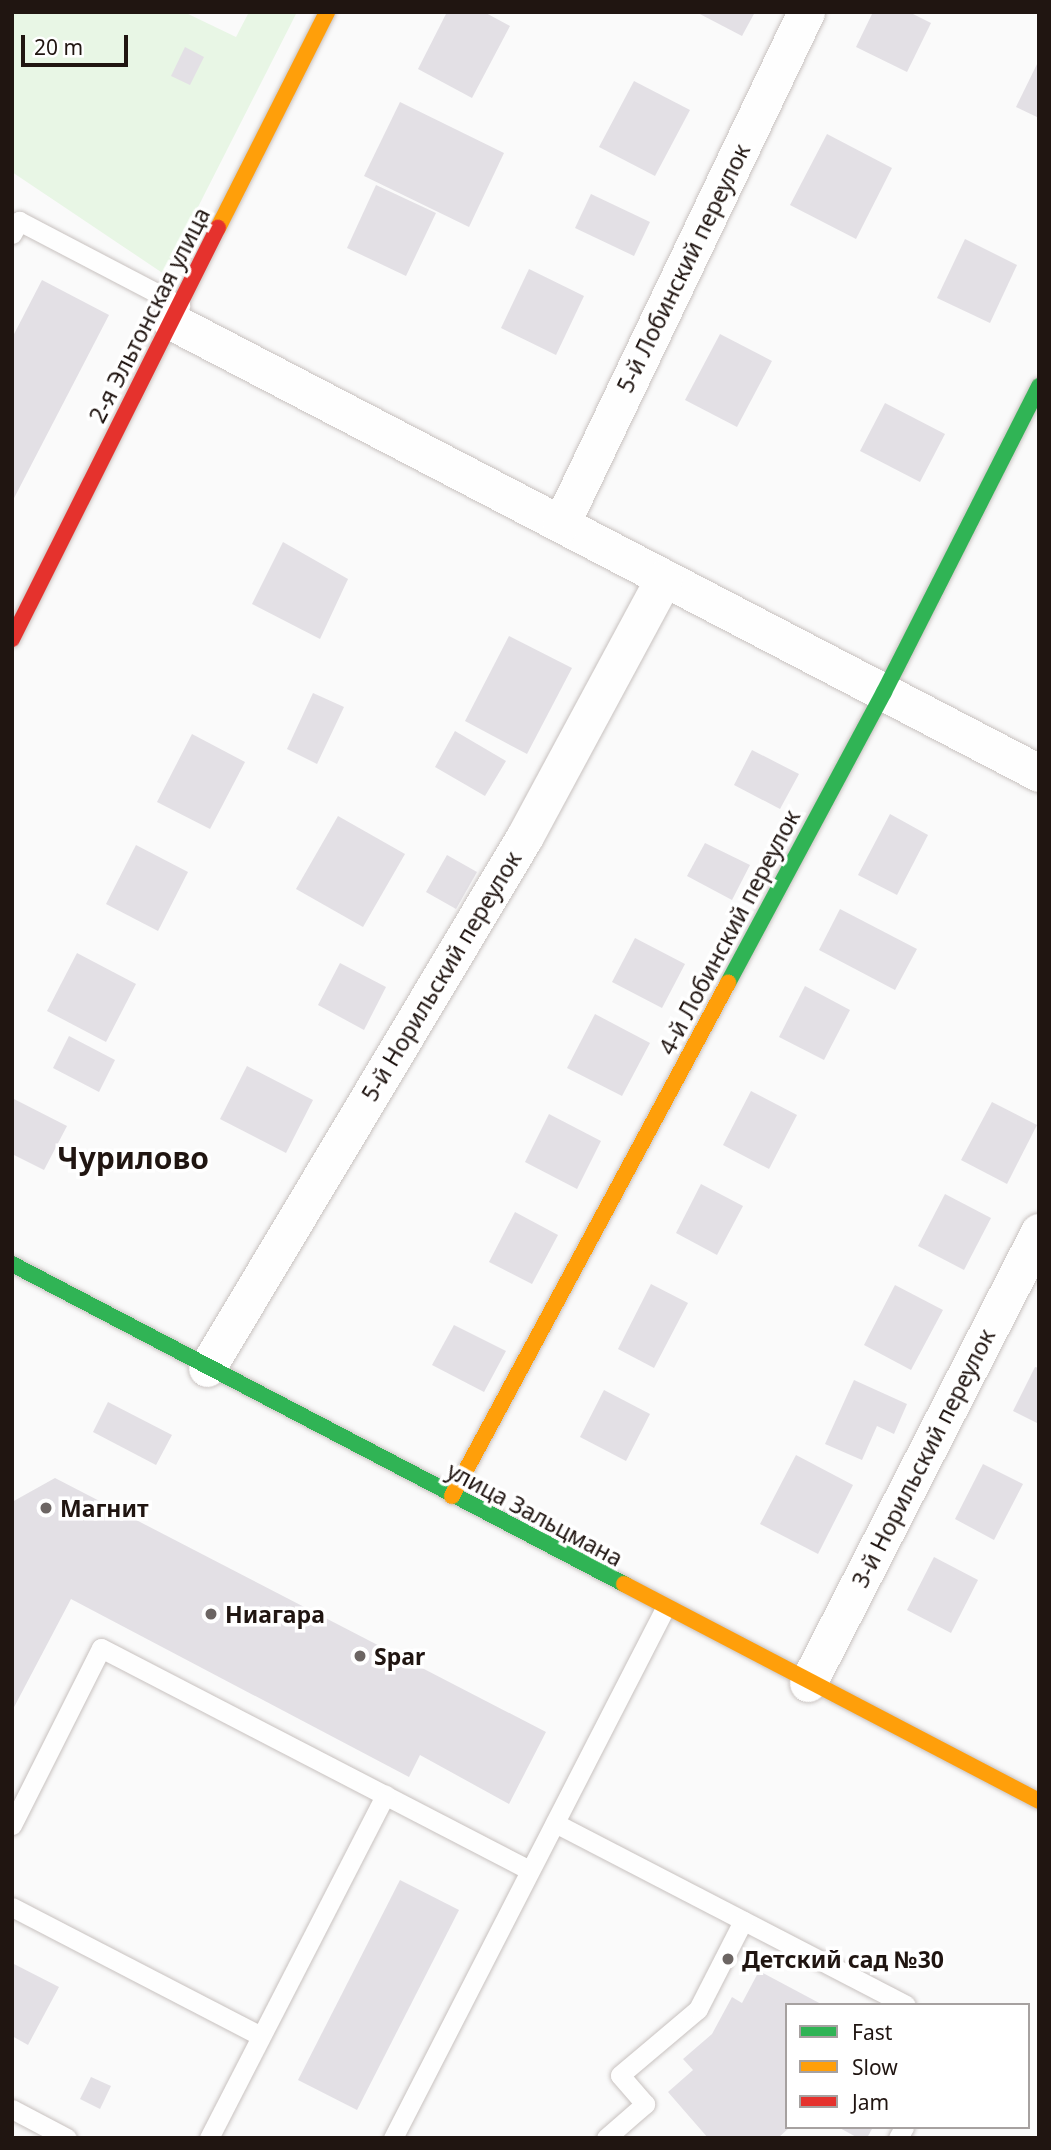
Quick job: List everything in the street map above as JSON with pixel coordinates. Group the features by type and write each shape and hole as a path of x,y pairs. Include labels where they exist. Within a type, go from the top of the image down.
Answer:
{"street":[{"name":"2-я Эльтонская улица","path":"12,639 327,12"},
{"name":"5-й Лобинский переулок","path":"561,524 806,12"},
{"path":"175,313 561,524 1039,773"},
{"name":"4-й Лобинский переулок","path":"452,1496 884,692 1039,386"},
{"name":"5-й Норильский переулок","path":"207,1368 525,836 664,578"},
{"name":"3-й Норильский переулок","path":"808,1683 1039,1232"},
{"name":"улица Зальцмана","path":"12,1264 808,1683 1039,1801"}],"lane":[{"path":"12,234 19,221 175,313"},
{"path":"393,2138 665,1608"},
{"path":"12,1825 101,1648 530,1870"},
{"path":"209,2138 385,1795"},
{"path":"555,1823 902,2003"},
{"path":"12,1907 261,2036"},
{"path":"606,2138 645,2105 620,2075 698,2008 743,1921"},
{"path":"12,2109 67,2138"}],"green space":[{"path":"12,12 184,12 236,37 249,12 297,12 164,274 12,172"}],"building":[{"path":"447,12 484,12 510,26 472,98 418,69"},
{"path":"696,12 755,12 742,36"},
{"path":"873,12 909,12 931,23 907,72 856,47"},
{"path":"185,47 204,57 190,85 171,76"},
{"path":"1039,60 1039,118 1016,107"},
{"path":"634,81 690,110 655,176 599,147"},
{"path":"400,102 504,153 469,227 364,176"},
{"path":"827,134 892,168 856,239 790,205"},
{"path":"376,185 436,213 406,276 347,248"},
{"path":"591,194 650,222 634,256 575,228"},
{"path":"965,239 1017,265 990,323 937,298"},
{"path":"529,269 584,296 556,355 501,328"},
{"path":"42,280 109,315 12,502 12,338"},
{"path":"720,334 772,361 737,427 685,400"},
{"path":"885,403 945,434 920,482 860,451"},
{"path":"283,542 348,579 320,639 252,604"},
{"path":"509,636 572,668 527,754 465,721"},
{"path":"313,693 344,707 317,764 287,749"},
{"path":"455,731 506,761 485,796 435,767"},
{"path":"192,734 245,762 210,829 157,802"},
{"path":"752,750 799,774 780,809 734,785"},
{"path":"890,814 928,835 897,895 858,875"},
{"path":"338,816 405,854 363,927 296,889"},
{"path":"705,843 750,865 732,900 687,876"},
{"path":"136,845 188,872 158,931 106,904"},
{"path":"447,855 477,872 456,909 426,892"},
{"path":"840,909 917,949 895,990 819,950"},
{"path":"635,938 685,964 662,1008 612,982"},
{"path":"77,953 136,984 106,1042 47,1011"},
{"path":"340,963 386,987 364,1030 318,1005"},
{"path":"805,986 850,1010 824,1060 779,1037"},
{"path":"595,1014 650,1043 622,1096 567,1068"},
{"path":"69,1036 115,1060 99,1092 53,1068"},
{"path":"247,1066 313,1100 286,1153 220,1119"},
{"path":"751,1091 797,1115 769,1169 723,1145"},
{"path":"12,1098 67,1126 44,1170 12,1154"},
{"path":"992,1102 1037,1125 1007,1184 961,1160"},
{"path":"549,1114 601,1141 577,1189 525,1162"},
{"path":"701,1184 743,1206 717,1255 676,1233"},
{"path":"945,1194 991,1218 964,1270 918,1246"},
{"path":"515,1212 558,1235 532,1284 489,1262"},
{"path":"651,1284 688,1303 654,1368 618,1349"},
{"path":"895,1285 943,1310 911,1370 864,1345"},
{"path":"454,1325 506,1351 484,1392 432,1365"},
{"path":"1035,1367 1039,1368 1039,1424 1013,1411"},
{"path":"854,1380 907,1404 894,1434 877,1426 862,1460 825,1444"},
{"path":"604,1390 650,1414 626,1461 580,1437"},
{"path":"108,1402 172,1435 156,1465 93,1432"},
{"path":"796,1455 853,1485 818,1554 760,1524"},
{"path":"983,1464 1023,1484 994,1540 955,1519"},
{"path":"55,1478 546,1732 509,1804 420,1755 409,1777 71,1599 12,1711 12,1502"},
{"path":"934,1557 978,1580 951,1633 907,1610"},
{"path":"400,1880 459,1910 357,2110 298,2080"},
{"path":"12,1963 59,1987 28,2045 12,2036"},
{"path":"759,1971 819,2003 785,2003 785,2129 788,2129 778,2138 708,2138 668,2092 693,2070 683,2059 712,2034 732,1997 742,2003"},
{"path":"91,2077 111,2086 100,2109 80,2099"},
{"path":"842,2129 872,2129 867,2138 858,2138"}],"traffic: fast":[{"path":"728,983 884,692 1039,386"},
{"path":"12,1264 624,1584"}],"traffic: slow":[{"path":"218,228 327,12"},
{"path":"452,1496 728,983"},
{"path":"624,1584 1039,1801"}],"traffic: jam":[{"path":"12,639 218,228"}],"place":[{"name":"Магнит","path":"46,1508"},
{"name":"Ниагара","path":"211,1614"},
{"name":"Spar","path":"360,1656"},
{"name":"Детский сад №30","path":"728,1959"}],"district":[{"name":"Чурилово","path":"133,1158"}]}
